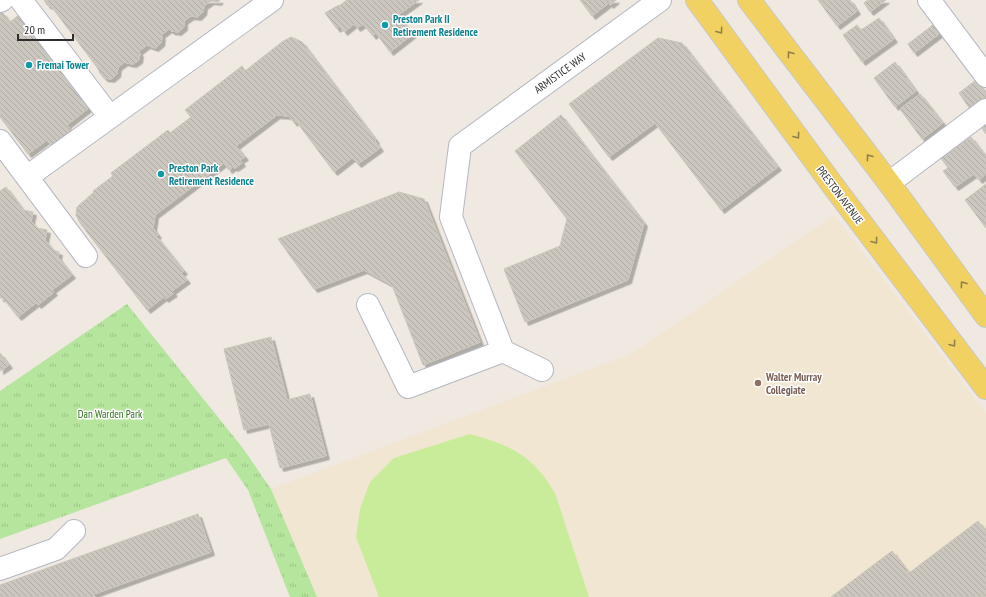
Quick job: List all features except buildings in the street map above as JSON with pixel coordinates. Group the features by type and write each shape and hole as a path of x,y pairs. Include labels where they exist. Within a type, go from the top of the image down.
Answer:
{"main road":[{"name":"PRESTON AVENUE","path":"697,0 834,186 986,388"},
{"path":"749,0 889,183 986,316"}],"street":[{"path":"21,0 110,117"},
{"path":"27,177 272,0"},
{"name":"ARMISTICE WAY","path":"503,351 451,217 460,146 660,0"},
{"path":"929,0 986,76"},
{"path":"889,183 986,110"},
{"path":"0,141 86,256"},
{"path":"368,305 408,387 503,351 542,370"},
{"path":"0,569 56,549 74,530"}],"shaded area":[{"name":"Walter Murray Collegiate","path":"834,215 986,413 986,597 317,597 271,489 633,353"}],"green space":[{"name":"Dan Warden Park","path":"127,304 242,447 271,489 317,597 290,597 248,490 226,458 0,539 0,391"},
{"path":"470,434 485,438 509,448 520,454 538,469 555,493 589,597 379,597 356,537 360,509 370,482 394,458"}],"place":[{"name":"Preston Park II Retirement Residence","path":"385,25"},
{"name":"Fremai Tower","path":"29,65"},
{"name":"Preston Park Retirement Residence","path":"161,174"},
{"name":"Walter Murray Collegiate","path":"758,383"}]}
